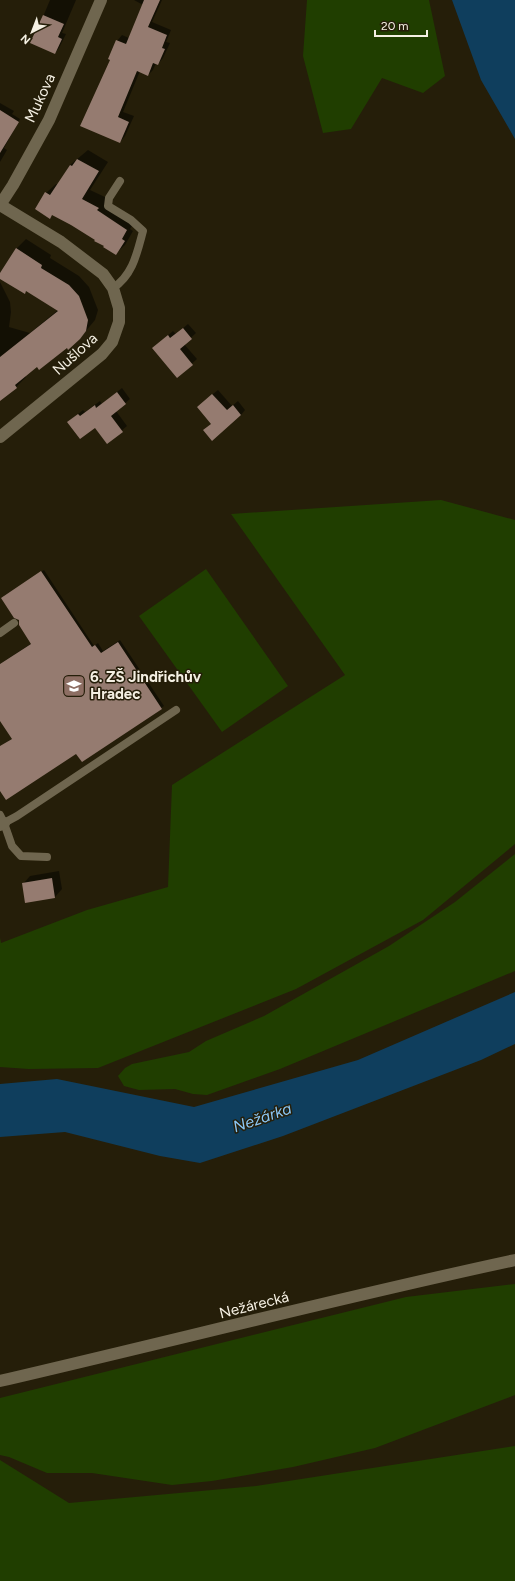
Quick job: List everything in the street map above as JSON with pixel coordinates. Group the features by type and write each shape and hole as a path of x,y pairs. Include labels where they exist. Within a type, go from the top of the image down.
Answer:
{"street":[{"name":"Mukova","path":"0,205 13,185 49,120 101,0"},
{"name":"Nušlova","path":"0,205 60,242 103,274 113,288 119,308 119,322 112,342 102,354 0,437"},
{"name":"Nežárecká","path":"0,1381 170,1342 412,1282 515,1260"}],"lane":[{"path":"113,288 122,282 127,276 137,253 143,231 131,220 108,206 109,198 120,181"},
{"path":"0,633 14,623"},
{"path":"48,857 21,856 12,846 1,821 17,816 176,710"}],"green space":[{"path":"307,0 429,0 445,76 423,93 382,78 351,129 323,133 303,56"},
{"path":"441,500 515,520 515,844 423,920 296,989 98,1068 29,1069 0,1067 0,938 1,943 87,910 168,887 172,785 345,675 231,514"},
{"path":"206,569 288,686 222,732 139,616"},
{"path":"515,854 515,971 280,1069 207,1095 193,1094 175,1089 139,1090 124,1086 118,1076 125,1068 132,1064 189,1052 206,1041 264,1016 389,946 455,902"},
{"path":"515,1284 515,1395 375,1448 293,1467 212,1481 172,1485 92,1473 47,1473 9,1457 0,1455 0,1398 406,1297"},
{"path":"515,1446 515,1581 0,1581 0,1460 69,1503 256,1486"}],"water":[{"path":"452,0 515,0 515,139 481,80"},
{"name":"Nežárka","path":"515,992 515,1044 481,1060 283,1136 200,1163 160,1156 65,1132 0,1137 0,1084 57,1079 194,1107 358,1060"}],"building":[{"path":"144,0 160,0 148,27 167,35 162,48 165,49 158,65 153,63 148,76 137,71 118,117 129,122 120,143 80,126 110,60 108,59 116,40 126,44"},
{"path":"43,15 64,24 58,37 62,39 55,54 30,43"},
{"path":"0,110 19,122 0,153"},
{"path":"77,159 99,171 82,199 99,208 97,210 127,230 122,239 125,241 116,255 71,225 52,215 50,219 35,209 45,192 50,195 70,165 72,166"},
{"path":"16,248 42,265 41,268 69,285 79,296 88,320 86,331 80,339 68,350 67,348 39,370 37,367 15,385 17,388 0,401 0,357 58,311 26,291 25,294 0,279 0,273"},
{"path":"183,328 192,339 180,349 193,365 177,378 152,348 168,335 170,338"},
{"path":"117,392 126,404 111,416 123,432 107,444 95,428 80,439 67,422 78,414 80,416 95,405 96,408"},
{"path":"212,394 227,410 233,405 241,415 212,441 203,430 211,424 197,407"},
{"name":"6. ZŠ Jindřichův Hradec","path":"41,571 92,647 95,645 101,653 118,642 162,709 82,762 76,754 6,800 0,791 0,746 12,739 0,721 0,664 31,644 19,625 19,620 14,618 1,598"},
{"path":"52,878 55,898 25,903 22,883"}],"place":[{"name":"6. ZŠ Jindřichův Hradec","path":"74,686"}]}
